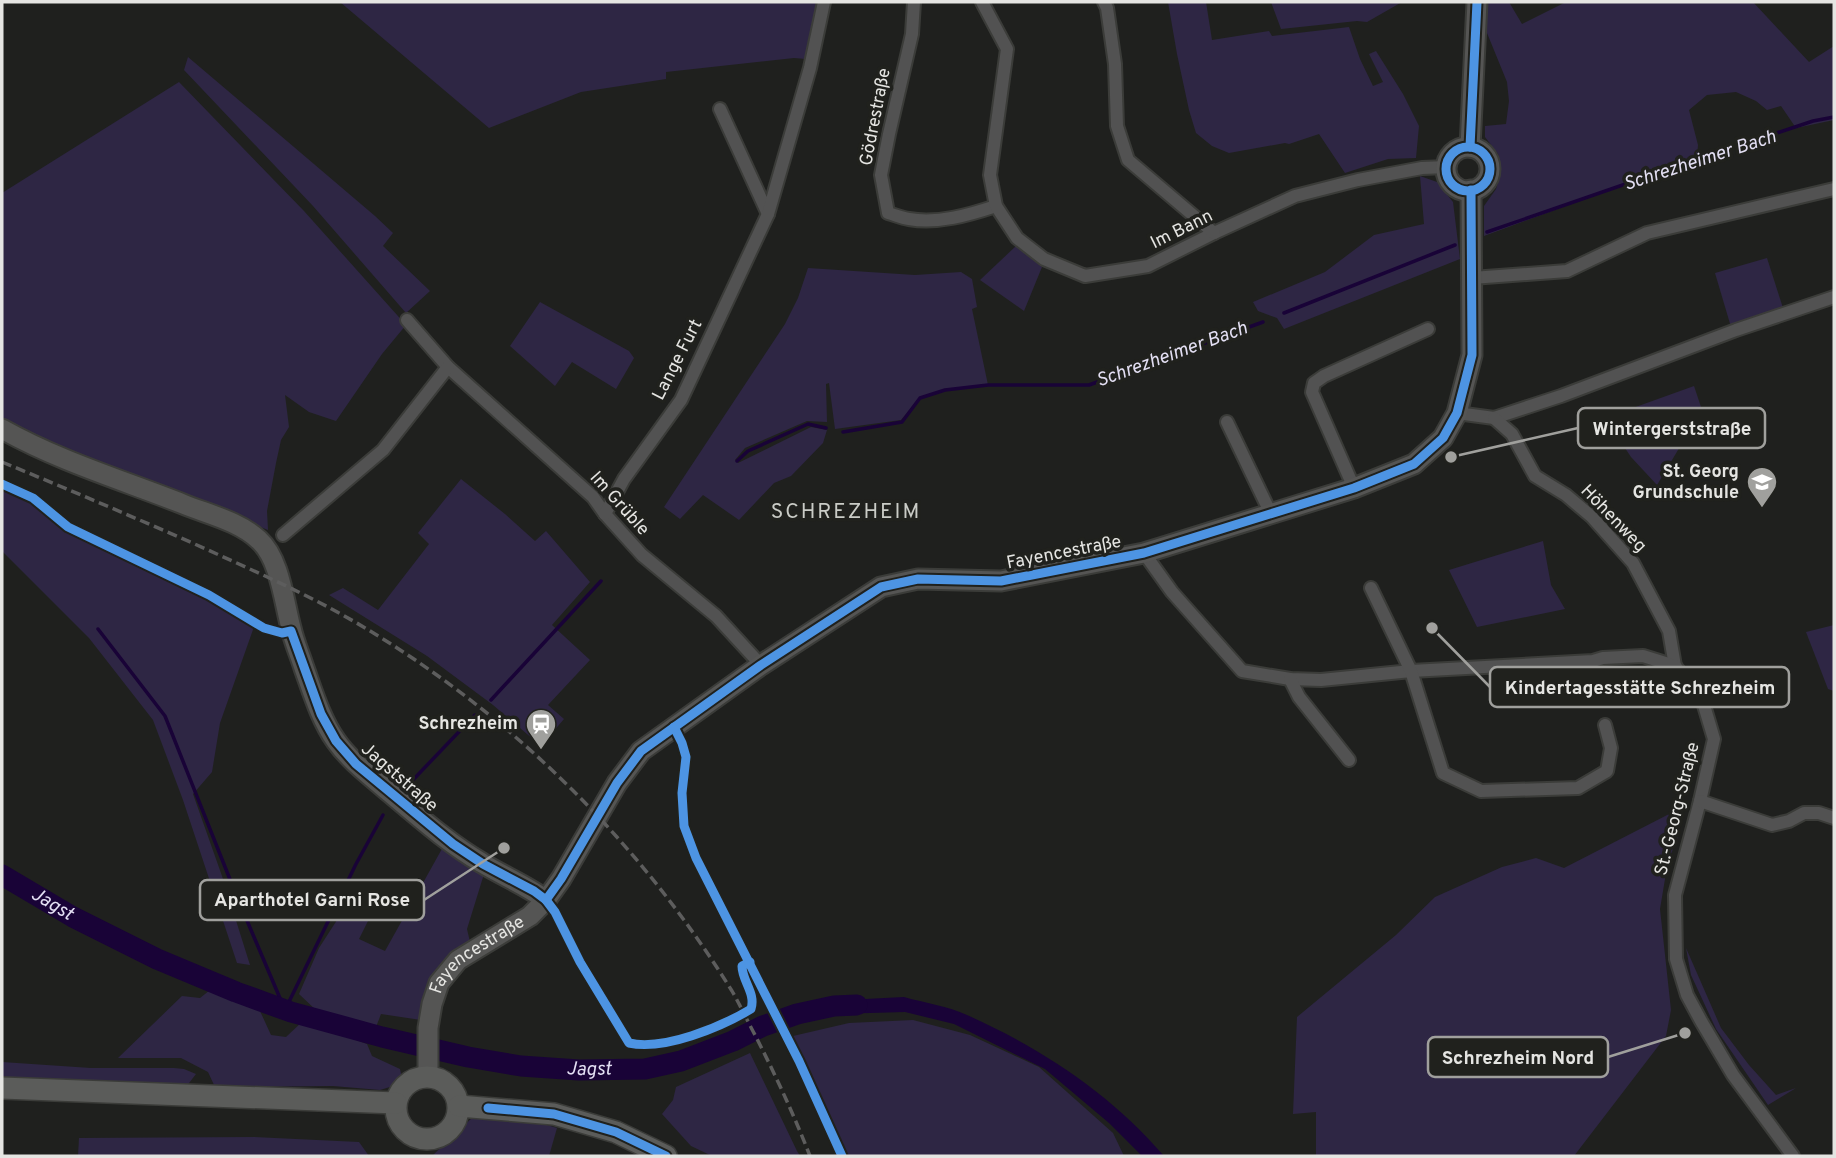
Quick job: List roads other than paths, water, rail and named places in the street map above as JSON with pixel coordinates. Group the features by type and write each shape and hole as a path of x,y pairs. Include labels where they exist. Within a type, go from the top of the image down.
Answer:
{"main road":[{"path":"429,1069 452,1089 459,1106 458,1116 446,1133 425,1139 406,1132 396,1114 396,1103 404,1087 429,1069"},
{"path":"2,1088 396,1103"},
{"path":"459,1106 554,1114 615,1132 666,1156"}],"street":[{"name":"Lange Furt","path":"605,514 624,479 681,400 768,214 810,68 824,2"},
{"name":"Gödrestraße","path":"914,2 912,34 881,175 888,213 910,219 929,220 970,215 996,206"},
{"name":"Im Bann","path":"982,2 1007,50 990,175 996,206 1017,238 1044,259 1085,276 1148,266 1296,197 1358,180 1422,168 1447,167"},
{"path":"1104,2 1115,64 1117,125 1128,160 1214,233"},
{"path":"1471,147 1478,2"},
{"path":"720,109 768,214"},
{"path":"1471,147 1483,153 1490,165 1488,179 1478,188 1458,188 1449,179 1448,160 1457,150 1471,147"},
{"path":"1472,278 1567,271 1647,233 1834,189"},
{"name":"Fayencestraße","path":"429,1069 429,1028 432,1004 439,983 458,960 530,916 546,900 617,783 642,751 761,665 881,587 918,579 1002,581 1144,553 1354,488 1414,464 1443,438 1457,414 1472,355 1471,190"},
{"path":"1457,414 1494,418 1834,297"},
{"name":"Im Grüble","path":"407,320 448,367 593,497 642,555 716,616 761,665"},
{"path":"1354,488 1312,391 1314,383 1428,329"},
{"path":"284,535 383,450 448,367"},
{"name":"Höhenweg","path":"1494,418 1512,434 1535,476 1566,495 1592,517 1633,563 1669,631 1675,666"},
{"path":"1227,422 1270,514"},
{"name":"Jagststraße","path":"2,429 75,465 224,520 258,539 267,550 281,583 291,631 321,714 336,741 356,764 453,844 546,900"},
{"path":"1144,553 1172,592 1242,671 1290,679 1321,680 1410,671 1643,656 1675,666"},
{"path":"1371,588 1410,671 1443,773 1481,791 1578,788 1607,771 1611,748 1605,725"},
{"name":"St.-Georg-Straße","path":"1675,666 1703,702 1714,738 1675,895 1676,959 1687,995 1701,1021 1742,1088 1793,1156"},
{"path":"1290,679 1299,696 1349,760"},
{"path":"1700,801 1772,825 1804,813 1819,813 1834,818"}],"waterway":[{"name":"Schrezheimer Bach","path":"1487,232 1692,161 1813,121 1834,117"},
{"name":"Schrezheimer Bach","path":"1284,313 1455,245"},
{"name":"Schrezheimer Bach","path":"843,432 902,422 920,398 945,390 988,385 1089,385 1263,322"},
{"name":"Schrezheimer Bach","path":"737,461 748,451 808,424 826,428"},
{"name":"Schrezheimer Bach","path":"491,700 601,581"},
{"path":"98,629 165,716 285,1010"},
{"name":"Schrezheimer Bach","path":"410,783 475,715"},
{"name":"Schrezheimer Bach","path":"285,1010 356,864 383,815"},
{"name":"Jagst","path":"2,875 73,917 157,959 236,992 291,1012 382,1037 521,1066 579,1070 645,1069 681,1061 797,1014 834,1006 857,1005"}],"railway":[{"path":"2,462 206,549 337,612 412,658 466,696 517,738 612,832 655,882 695,935 741,1007 810,1156"}],"place":[{"name":"Wintergerststraße","path":"1451,457"},
{"name":"St. Georg Grundschule","path":"1762,509"},
{"name":"Kindertagesstätte Schrezheim","path":"1432,628"},
{"name":"Schrezheim","path":"541,751"},
{"name":"Aparthotel Garni Rose","path":"504,848"},
{"name":"Schrezheim Nord","path":"1685,1033"}],"district":[{"name":"SCHREZHEIM","path":"846,512"}]}
